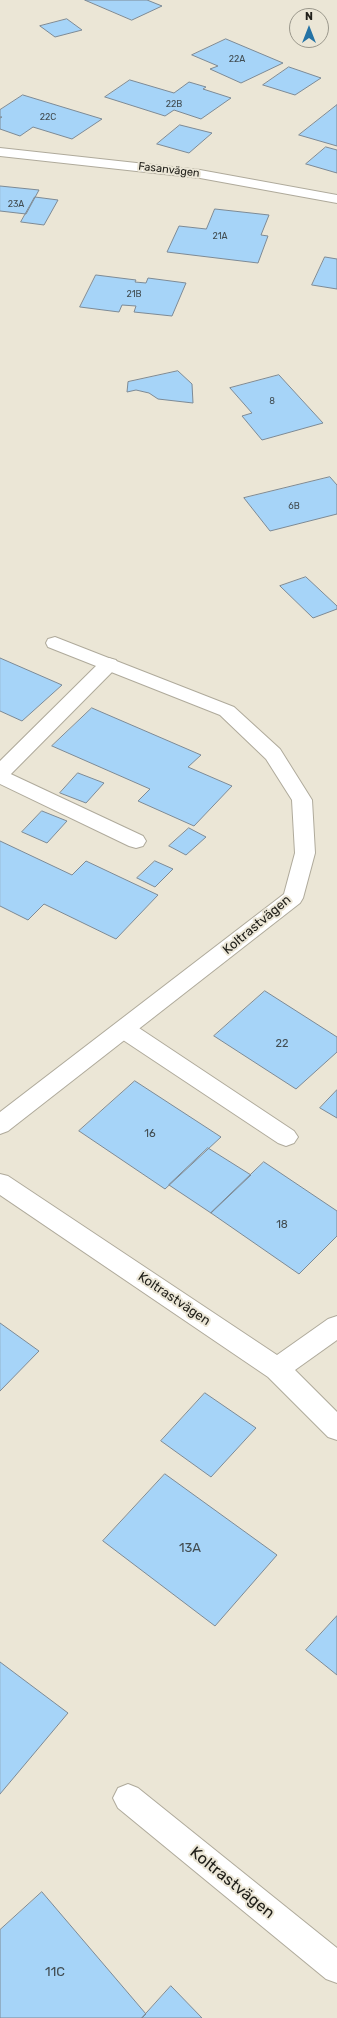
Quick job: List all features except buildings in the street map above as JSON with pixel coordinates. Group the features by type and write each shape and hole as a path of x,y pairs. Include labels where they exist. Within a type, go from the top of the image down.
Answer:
{"street":[{"name":"Fasanvägen","path":"0,152 200,174 337,200"},
{"name":"Koltrastvägen","path":"0,1125 125,1030 293,898 305,853 302,800 273,754 227,711 55,643"},
{"path":"109,664 0,774 136,841"},
{"path":"125,1030 286,1137"},
{"name":"Koltrastvägen","path":"0,1182 277,1369 337,1429"},
{"path":"277,1369 337,1326"},
{"name":"Koltrastvägen","path":"128,1798 337,1968"}]}
